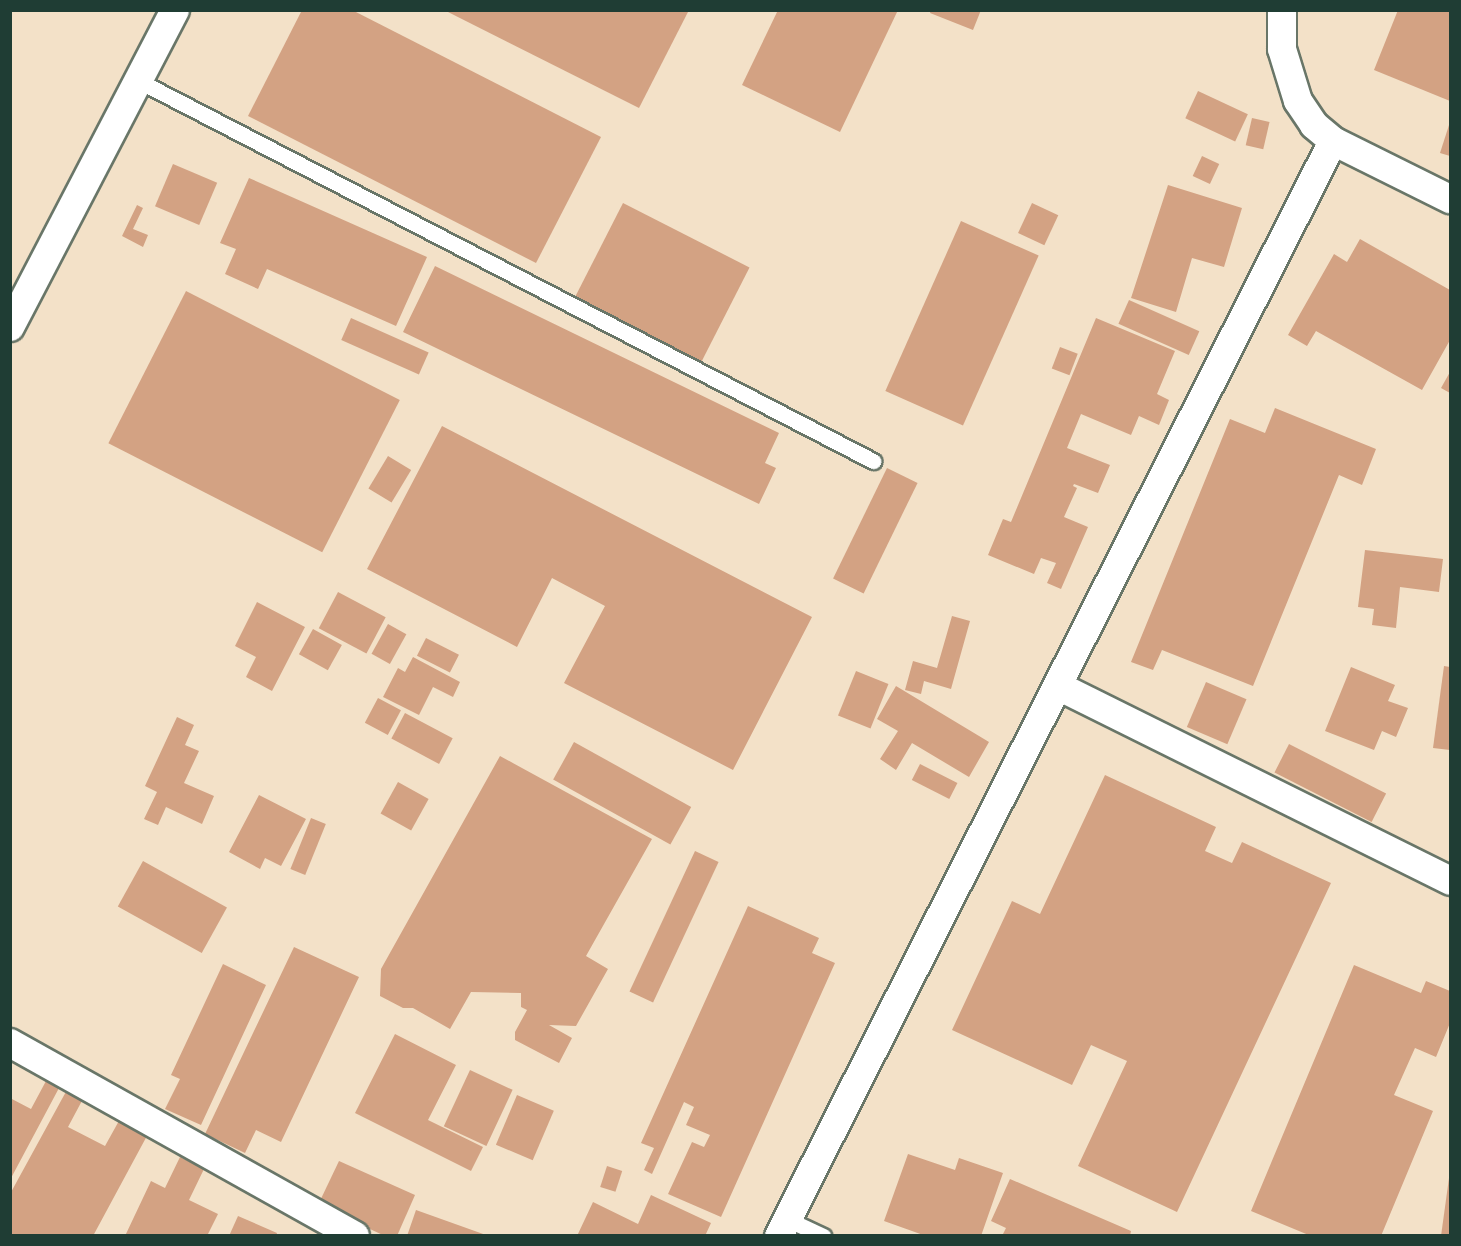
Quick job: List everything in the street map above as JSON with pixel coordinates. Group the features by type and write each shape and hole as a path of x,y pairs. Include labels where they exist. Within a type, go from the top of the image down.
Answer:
{"street":[{"path":"10,327 175,10"},
{"path":"1282,10 1282,49 1298,101 1314,125 1333,141 1450,199"},
{"path":"784,1228 1333,141"},
{"path":"1058,686 1319,818 1450,881"},
{"path":"10,1043 355,1236"}],"lane":[{"path":"139,81 873,461"},
{"path":"784,1228 823,1236"}],"building":[{"path":"302,10 352,10 601,137 536,263 248,116"},
{"path":"444,10 689,10 639,108"},
{"path":"778,10 898,10 840,132 742,85"},
{"path":"931,10 981,10 973,30 930,13"},
{"path":"1398,10 1450,10 1450,101 1374,70"},
{"path":"1198,91 1248,114 1235,141 1185,118"},
{"path":"1252,118 1270,122 1263,149 1246,145"},
{"path":"1450,122 1450,156 1440,153"},
{"path":"1202,156 1219,164 1210,184 1193,176"},
{"path":"173,164 217,183 199,225 155,206"},
{"path":"249,178 427,257 396,326 267,269 258,289 225,274 236,249 220,243"},
{"path":"1168,185 1242,208 1224,267 1192,258 1176,312 1131,298"},
{"path":"623,203 750,267 701,363 574,298"},
{"path":"1032,203 1058,215 1044,245 1018,233"},
{"path":"137,205 143,208 133,229 148,235 143,247 122,236"},
{"path":"961,221 1039,256 963,425 885,391"},
{"path":"1360,239 1450,290 1450,340 1422,390 1316,331 1307,346 1288,335 1334,254 1347,262"},
{"path":"435,266 779,433 765,463 776,468 759,504 403,332"},
{"path":"186,291 400,400 322,552 108,443"},
{"path":"1129,300 1199,331 1189,355 1118,324"},
{"path":"351,318 429,353 419,374 341,340"},
{"path":"1096,318 1175,351 1157,394 1169,400 1159,425 1139,416 1131,435 1081,414 1067,448 1110,465 1098,493 1074,484 1073,486 1077,488 1064,517 1088,527 1061,589 1047,583 1056,563 1041,558 1034,574 988,555 1003,519 1011,522"},
{"path":"1060,347 1078,354 1069,375 1052,368"},
{"path":"1450,372 1450,393 1441,388"},
{"path":"1275,408 1376,449 1362,485 1339,475 1253,686 1162,650 1153,670 1131,662 1230,419 1265,433"},
{"path":"442,426 812,617 733,770 564,683 605,606 552,578 517,647 367,569"},
{"path":"388,456 411,470 392,502 368,489"},
{"path":"887,468 918,483 864,593 833,579"},
{"path":"1365,550 1443,559 1439,592 1400,587 1396,628 1372,625 1374,609 1358,607"},
{"path":"338,592 386,617 366,654 319,628"},
{"path":"257,602 305,627 272,691 246,677 256,657 235,646"},
{"path":"952,616 970,621 951,689 924,681 921,694 905,690 913,661 937,668"},
{"path":"388,624 406,634 390,664 372,654"},
{"path":"313,629 342,645 328,670 299,654"},
{"path":"426,638 459,655 450,673 417,656"},
{"path":"413,657 460,682 453,697 433,687 419,715 383,697 398,668 405,672"},
{"path":"1444,666 1450,667 1450,750 1433,748"},
{"path":"1351,667 1395,685 1388,701 1408,708 1396,737 1382,731 1374,750 1325,731"},
{"path":"856,671 888,684 870,729 838,716"},
{"path":"1206,682 1247,699 1227,744 1187,727"},
{"path":"896,686 989,742 969,777 912,743 896,770 880,759 898,731 877,719"},
{"path":"378,698 401,710 388,735 365,723"},
{"path":"405,713 453,738 439,764 391,739"},
{"path":"177,717 194,725 185,745 199,751 184,783 214,796 202,824 166,807 158,825 144,819 157,792 145,786"},
{"path":"574,742 691,807 670,845 553,780"},
{"path":"1289,744 1386,793 1372,822 1274,773"},
{"path":"500,756 652,839 586,956 608,969 576,1026 549,1025 572,1038 559,1063 515,1040 515,1032 527,1010 521,1007 521,993 471,992 450,1029 413,1008 403,1008 380,996 381,969"},
{"path":"920,764 957,783 949,799 912,780"},
{"path":"1105,775 1216,827 1205,851 1232,863 1242,842 1331,883 1177,1212 1078,1166 1127,1061 1091,1045 1072,1085 952,1030 1012,901 1040,914"},
{"path":"398,782 429,799 411,830 381,813"},
{"path":"259,795 306,819 281,866 265,858 260,869 229,852"},
{"path":"311,818 326,824 305,875 290,869"},
{"path":"695,851 719,862 653,1002 629,991"},
{"path":"143,861 227,908 202,953 118,906"},
{"path":"748,906 819,938 812,953 835,963 721,1217 668,1194 692,1142 704,1147 710,1135 686,1125 694,1107 684,1102 652,1174 644,1170 654,1148 641,1143"},
{"path":"294,947 359,977 281,1142 256,1130 245,1153 205,1134"},
{"path":"223,964 266,985 201,1125 165,1109 180,1079 171,1075"},
{"path":"1354,965 1421,993 1426,981 1450,991 1450,1023 1436,1057 1415,1048 1394,1095 1433,1111 1381,1236 1311,1236 1251,1211"},
{"path":"395,1034 456,1065 428,1120 483,1147 471,1171 355,1113"},
{"path":"470,1070 513,1090 486,1146 444,1126"},
{"path":"46,1081 59,1088 10,1180 10,1098 31,1109"},
{"path":"68,1088 84,1097 68,1127 105,1146 120,1119 148,1134 93,1236 10,1236 10,1194"},
{"path":"517,1095 554,1111 533,1160 496,1145"},
{"path":"908,1154 955,1170 959,1158 1003,1173 981,1236 926,1236 884,1221"},
{"path":"180,1157 204,1169 189,1200 218,1214 207,1236 125,1236 151,1181 165,1188"},
{"path":"339,1161 415,1195 397,1236 385,1236 318,1205"},
{"path":"607,1166 622,1171 615,1192 600,1187"},
{"path":"1449,1178 1450,1236 1441,1236"},
{"path":"1010,1179 1131,1231 1130,1236 1002,1236 1006,1228 991,1221"},
{"path":"651,1195 711,1223 705,1236 577,1236 593,1202 638,1224"},
{"path":"416,1210 486,1235 486,1236 407,1236"},
{"path":"238,1216 277,1233 276,1236 229,1236"}]}
